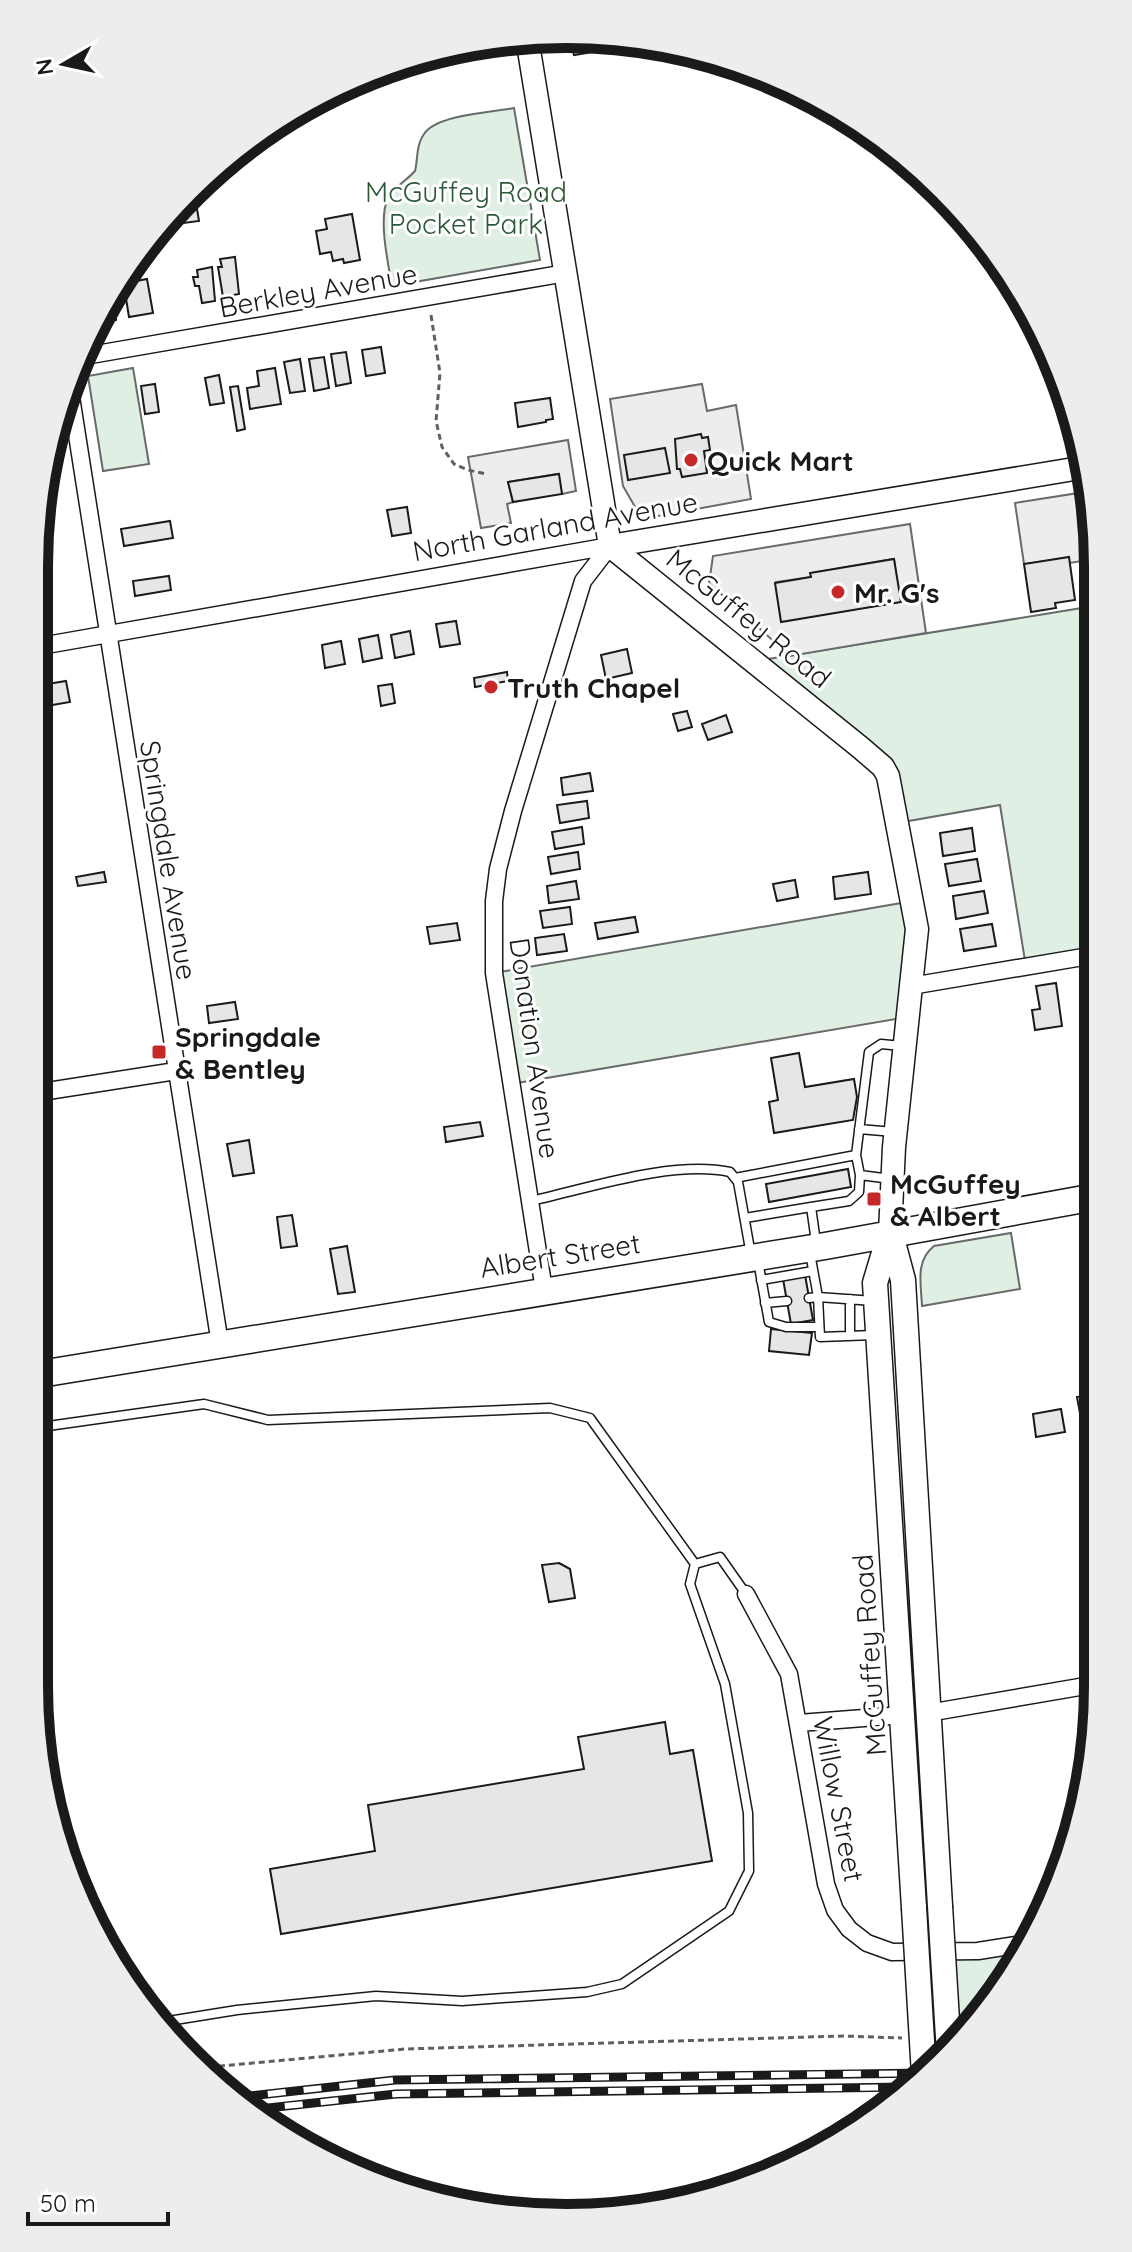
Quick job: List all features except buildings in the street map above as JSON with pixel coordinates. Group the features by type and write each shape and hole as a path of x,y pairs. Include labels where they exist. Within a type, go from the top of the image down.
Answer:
{"main road":[{"name":"Albert Street","path":"48,1373 544,1290 813,1255 890,1233 1084,1199"},
{"name":"McGuffey Road","path":"890,1233 875,1283 923,2060"},
{"name":"McGuffey Road","path":"890,1233 903,1280 948,2035"}],"street":[{"path":"529,49 610,546"},
{"name":"Berkley Avenue","path":"93,355 566,273"},
{"name":"Springdale Avenue","path":"73,408 220,1344"},
{"name":"North Garland Avenue","path":"48,645 610,546 1075,469"},
{"name":"McGuffey Road","path":"610,546 756,661 883,767 888,776 917,929 896,1132 890,1233"},
{"name":"Donation Avenue","path":"544,1290 494,973 494,901 498,869 513,811 583,581 610,546"},
{"path":"911,986 1084,957"},
{"path":"48,1091 176,1071"},
{"name":"Willow Street","path":"746,1594 789,1674 826,1884 835,1910 849,1929 867,1943 892,1952 978,1951 1015,1945"},
{"path":"928,1713 1084,1686"},
{"path":"799,1723 903,1715"}],"lane":[{"path":"745,1218 849,1201 859,1192 856,1155 869,1052 881,1044 905,1046"},
{"path":"859,1129 896,1132"},
{"path":"735,1178 856,1155"},
{"path":"530,1201 676,1169 712,1168 730,1172 735,1178 769,1322 786,1327 819,1327"},
{"path":"860,1175 892,1179"},
{"path":"811,1207 813,1298 820,1337 879,1335"},
{"path":"813,1298 876,1301"},
{"path":"850,1299 850,1336"},
{"path":"765,1303 787,1301"},
{"path":"48,1426 204,1404 268,1420 550,1408 590,1418 695,1564 690,1584 725,1684 748,1813 749,1871 729,1911 622,1984 587,1992 462,2001 376,1996 237,2010 171,2021"},
{"path":"695,1564 720,1557 746,1594"}],"path":[{"path":"428,297 440,373 436,409 438,435 454,464 486,474"},
{"path":"215,2067 405,2049 843,2036 904,2038"}],"green space":[{"name":"McGuffey Road Pocket Park","path":"514,108 540,260 392,286 385,241 385,207 391,194 415,171 421,138 430,128 452,118"},
{"path":"133,368 149,464 103,471 88,376"},
{"path":"1084,608 1084,957 1026,967 1000,805 897,823 888,776 756,661"},
{"path":"913,901 908,1017 511,1084 494,973"},
{"path":"1011,1233 1020,1289 922,1306 922,1266 934,1246"},
{"path":"1016,1944 977,2001 923,2061 916,1952"}],"shaded area":[{"path":"702,384 707,411 736,405 751,499 642,519 623,486 610,399"},
{"path":"568,440 576,491 562,494 558,474 508,482 513,502 507,504 511,523 481,528 468,457"},
{"path":"1079,493 1084,561 1070,563 1068,558 1024,564 1015,503"},
{"path":"910,524 926,633 790,656 709,583 713,556","holes":["894,559 900,602 782,621 776,582"]}],"railway":[{"path":"250,2096 395,2080 910,2073"},
{"path":"266,2108 396,2094 893,2087"}],"place":[{"name":"Quick Mart","path":"691,460"},
{"name":"Mr. G's","path":"838,592"},
{"name":"Truth Chapel","path":"491,687"},
{"name":"Springdale & Bentley","path":"159,1052"},
{"name":"McGuffey & Albert","path":"874,1199"}]}
